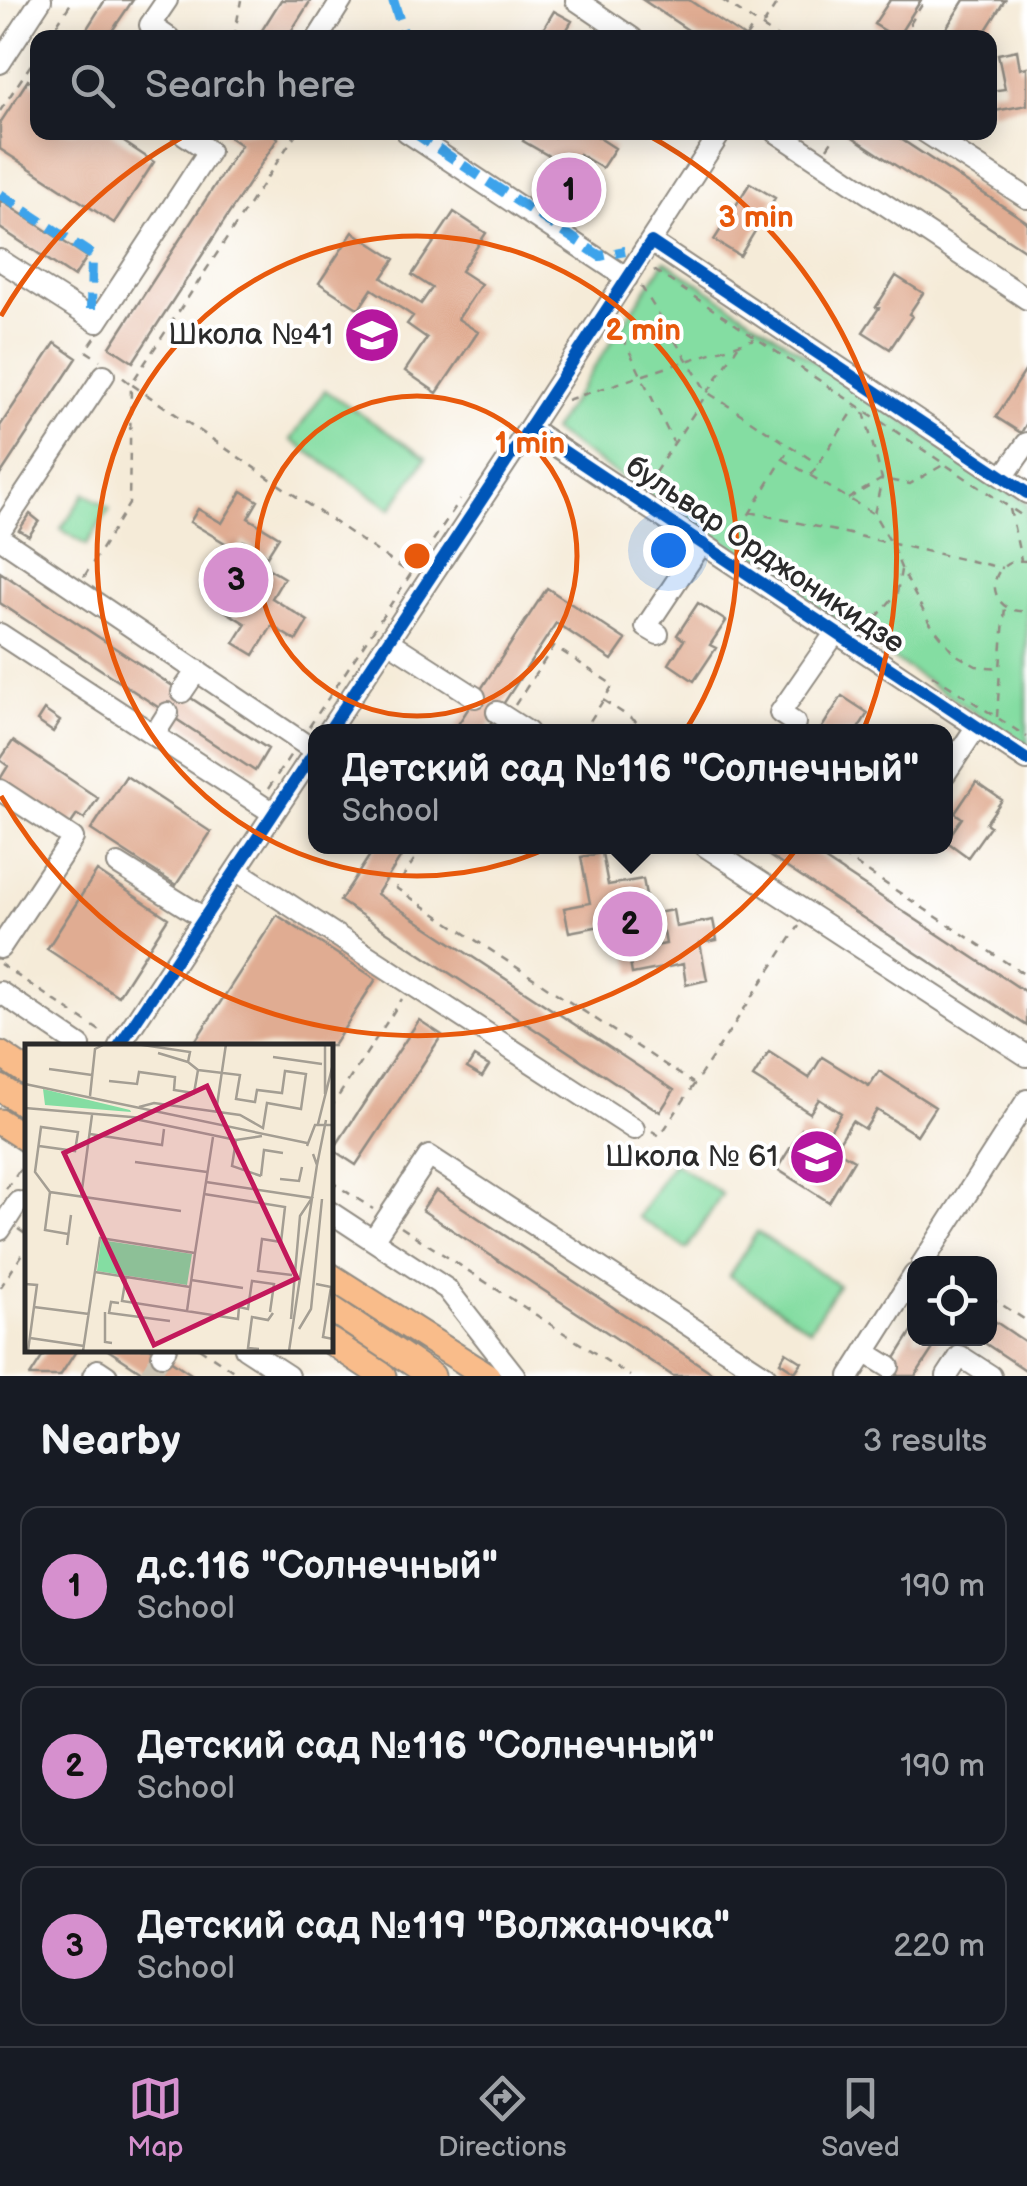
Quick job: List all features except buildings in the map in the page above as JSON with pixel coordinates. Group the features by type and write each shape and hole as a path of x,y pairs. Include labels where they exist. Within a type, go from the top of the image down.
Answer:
{"main road":[{"path":"0,1054 25,1071"},
{"path":"0,1088 25,1104"},
{"path":"0,1122 25,1138"},
{"path":"332,1277 487,1376"},
{"path":"332,1309 432,1376"},
{"path":"332,1342 383,1376"}],"street":[{"path":"32,30 41,0"},
{"path":"157,30 150,25 168,0"},
{"path":"323,30 342,0"},
{"path":"576,0 620,30"},
{"path":"0,64 30,35"},
{"path":"0,260 97,322 210,151 193,140"},
{"path":"421,140 635,274"},
{"path":"333,724 635,274 715,140"},
{"path":"788,140 1027,299"},
{"path":"937,140 1027,198"},
{"path":"651,242 1027,493"},
{"path":"104,375 0,535 308,746"},
{"name":"бульвар Орджоникидзе","path":"529,428 1027,760"},
{"path":"1003,478 1027,443"},
{"path":"658,634 646,627 702,542"},
{"path":"795,723 780,713 836,632"},
{"path":"0,634 274,813"},
{"path":"388,640 475,697"},
{"path":"182,692 197,670"},
{"path":"154,735 168,714"},
{"path":"502,715 516,724"},
{"path":"953,762 977,726"},
{"path":"121,1044 308,762"},
{"path":"0,790 73,838 0,948"},
{"path":"716,854 1027,1056"},
{"path":"118,864 204,918"},
{"path":"236,870 634,1130"},
{"path":"0,992 77,1044"},
{"path":"927,1256 1027,1100"},
{"path":"372,1240 429,1156 766,1376"},
{"path":"0,1230 12,1198"},
{"path":"332,1213 447,1289 515,1376"},
{"path":"850,1376 907,1286"},
{"path":"250,1351 288,1376"},
{"path":"865,1352 890,1367"},
{"path":"947,1376 960,1356 991,1376"},
{"path":"94,1376 98,1370 108,1376"}],"path":[{"path":"53,30 73,0"},
{"path":"235,30 241,0"},
{"path":"722,0 768,30"},
{"path":"762,26 779,0"},
{"path":"905,30 925,0"},
{"path":"751,30 756,22"},
{"path":"0,112 30,66"},
{"path":"76,589 129,504 131,384 291,140"},
{"path":"825,152 833,140"},
{"path":"635,274 747,332 1027,519"},
{"path":"635,274 707,392 818,464"},
{"path":"615,322 673,443"},
{"path":"646,486 747,332"},
{"path":"562,402 756,338"},
{"path":"131,384 410,574"},
{"path":"811,476 856,405"},
{"path":"864,410 882,478 874,514"},
{"path":"731,543 791,446"},
{"path":"783,459 874,514 929,622 956,654 976,666 1000,668"},
{"path":"847,499 882,478 910,484 944,464"},
{"path":"1010,508 1021,560"},
{"path":"750,512 1002,568"},
{"path":"1027,561 1007,563 994,584 1005,607 1027,611"},
{"path":"865,631 897,593 901,568"},
{"path":"997,718 1005,607"},
{"path":"502,715 554,646 613,685 588,724"},
{"path":"604,700 640,724"},
{"path":"418,854 396,888 694,1084"},
{"path":"840,854 1027,976"},
{"path":"660,1136 807,913"},
{"path":"0,964 119,1044"},
{"path":"332,1106 406,993"},
{"path":"12,1198 25,1166"},
{"path":"332,1182 630,1376"},
{"path":"0,1288 25,1250"},
{"path":"997,1301 1027,1321"},
{"path":"204,1351 241,1376"}],"green space":[{"path":"665,261 1027,503 1027,748 552,431"},
{"path":"325,390 426,458 391,509 291,440"},
{"path":"85,493 110,509 86,545 61,529"},
{"path":"673,1162 722,1194 687,1249 638,1217"},
{"path":"757,1232 838,1285 810,1329 729,1276"}],"tunnel":[{"path":"149,1376 162,1355"}],"marked path":[{"path":"393,0 402,30"},
{"path":"425,140 600,256 625,251"},
{"path":"0,194 92,255 91,309"}],"cycle path":[{"path":"529,428 651,242 1027,493"},
{"path":"333,724 529,428 1027,760"},
{"path":"120,1044 308,762"}],"place":[{"name":"д.с.116 \"Солнечный\"","path":"569,190"},
{"name":"Школа №41","path":"372,335"},
{"name":"Детский сад №119 \"Волжаночка\"","path":"236,580"},
{"name":"Детский сад №116 \"Солнечный\"","path":"630,924"},
{"name":"Школа № 61","path":"817,1157"}]}
